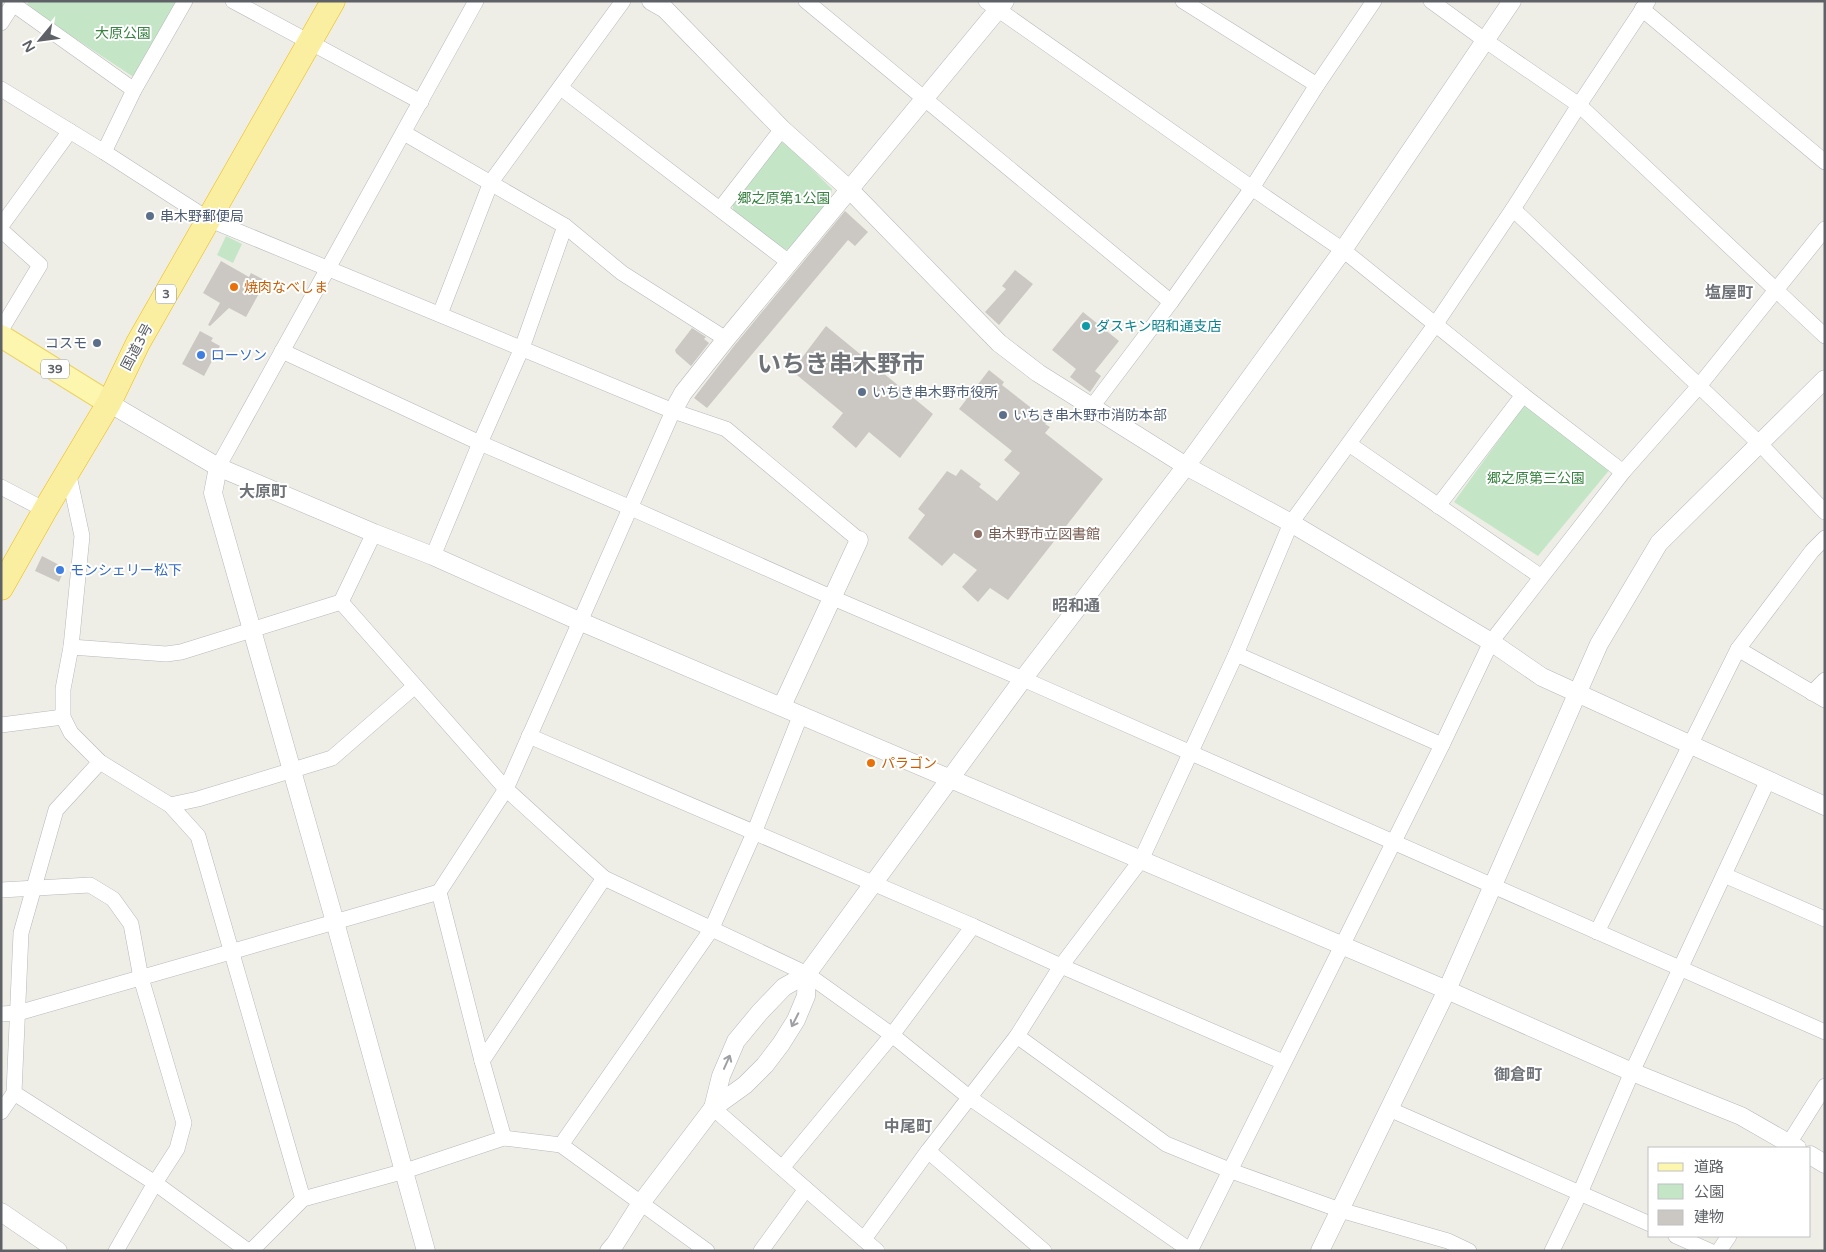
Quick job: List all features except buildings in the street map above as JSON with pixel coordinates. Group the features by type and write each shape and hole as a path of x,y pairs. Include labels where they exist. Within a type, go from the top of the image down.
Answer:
{"highway":[{"name":"国道3号","path":"1,588 109,403 138,343 333,1"}],"main road":[{"name":"39","path":"1,336 109,403"}],"street":[{"path":"104,152 134,90 185,1"},
{"path":"233,1 421,102"},
{"path":"426,1251 213,493 218,467 476,1"},
{"path":"440,314 491,182 623,1"},
{"path":"651,1 666,9 782,129 850,190 999,343 1038,373 1090,408 1186,466 1291,523 1491,642 1542,677 1825,806"},
{"path":"806,1 1170,302"},
{"path":"1183,1 1317,85"},
{"path":"1090,408 1170,302 1252,188 1317,85 1374,1"},
{"path":"1431,1 1579,105 1825,336"},
{"path":"713,1108 720,1076 736,1041 784,987 807,974 874,885 949,778 1186,466 1343,250 1512,1"},
{"path":"1,23 14,3 134,90"},
{"path":"1,1014 18,1013 439,892 506,789 579,621 673,411 683,393 925,99 996,4 1252,188 1343,250 1523,395 1623,472"},
{"path":"864,1240 928,1151 1017,1036 1061,966 1141,860 1236,654 1291,523 1435,324 1513,210 1645,5 1825,162"},
{"path":"561,88 790,263"},
{"path":"1,89 208,219 673,411 726,429 858,540 782,706"},
{"path":"720,209 782,129"},
{"path":"1,226 70,131"},
{"path":"404,133 565,226 622,273 726,339"},
{"path":"1513,210 1760,444 1825,512"},
{"path":"433,556 522,348 565,226"},
{"path":"341,602 506,789 604,878 807,974 892,1035 970,1098 1191,1251 1283,1062 1442,745 1491,642 1540,576 1623,472 1699,386 1825,229"},
{"path":"1,230 40,265 1,330"},
{"path":"282,352 480,443 1023,679 1825,1032"},
{"path":"1320,1251 1447,990 1599,644 1659,543 1825,379"},
{"path":"1438,506 1523,395"},
{"path":"109,403 218,467 433,556 579,621 1447,990 1632,1072 1741,1116 1791,1147 1825,1086"},
{"path":"1349,444 1540,576"},
{"path":"68,471 82,536 71,647 63,689 63,717 71,733 100,762 170,805 198,836 230,953 303,1199"},
{"path":"1,487 45,510"},
{"path":"71,647 166,654 181,652 341,602 374,533"},
{"path":"1598,932 1738,649 1812,551 1825,538"},
{"path":"1738,649 1818,697 1825,680"},
{"path":"1236,654 1442,745"},
{"path":"170,805 198,799 332,758 416,686"},
{"path":"561,1145 711,930 754,833 800,714"},
{"path":"1,725 63,717"},
{"path":"529,736 973,926 1283,1062"},
{"path":"1,1112 14,1093 21,933 33,889 56,810 100,762"},
{"path":"1552,1251 1580,1193 1632,1072 1768,780"},
{"path":"1724,875 1825,919"},
{"path":"482,1061 604,878"},
{"path":"1,890 90,885 113,900 131,924 142,978 184,1124 177,1149 116,1251"},
{"path":"439,892 482,1061 504,1138"},
{"path":"782,1168 892,1035 973,926"},
{"path":"609,1251 641,1203 713,1108 745,1085 765,1065 781,1044 796,1020 806,996 807,974"},
{"path":"1017,1036 1166,1144 1230,1170 1340,1210 1448,1241 1469,1251"},
{"path":"14,1093 155,1183 248,1251"},
{"path":"713,1108 877,1251"},
{"path":"1389,1108 1648,1223"},
{"path":"251,1251 303,1199 405,1171 504,1138 561,1145 707,1251"},
{"path":"928,1151 1044,1251"},
{"path":"1811,1157 1825,1164"},
{"path":"761,1251 806,1189"},
{"path":"1,1212 58,1251"},
{"path":"1678,1237 1710,1251"},
{"path":"1719,1251 1727,1237"}],"green space":[{"name":"大原公園","path":"29,1 177,1 135,78 26,6"},
{"name":"郷之原第1公園","path":"785,142 832,189 830,200 790,249 783,250 734,212 732,204 778,143"},
{"path":"226,236 242,244 233,263 217,255"},
{"name":"郷之原第三公園","path":"1527,401 1611,468 1538,556 1454,502"}],"place":[{"name":"串木野郵便局","path":"150,216"},
{"name":"焼肉なべしま","path":"234,287"},
{"name":"ダスキン昭和通支店","path":"1086,326"},
{"name":"コスモ","path":"97,343"},
{"name":"ローソン","path":"201,355"},
{"name":"いちき串木野市役所","path":"862,392"},
{"name":"いちき串木野市消防本部","path":"1003,415"},
{"name":"串木野市立図書館","path":"978,534"},
{"name":"モンシェリー松下","path":"60,570"},
{"name":"パラゴン","path":"871,763"}],"district":[{"name":"塩屋町","path":"1729,293"},
{"name":"いちき串木野市","path":"841,364"},
{"name":"大原町","path":"263,492"},
{"name":"昭和通","path":"1076,606"},
{"name":"御倉町","path":"1518,1075"},
{"name":"中尾町","path":"908,1127"}]}
